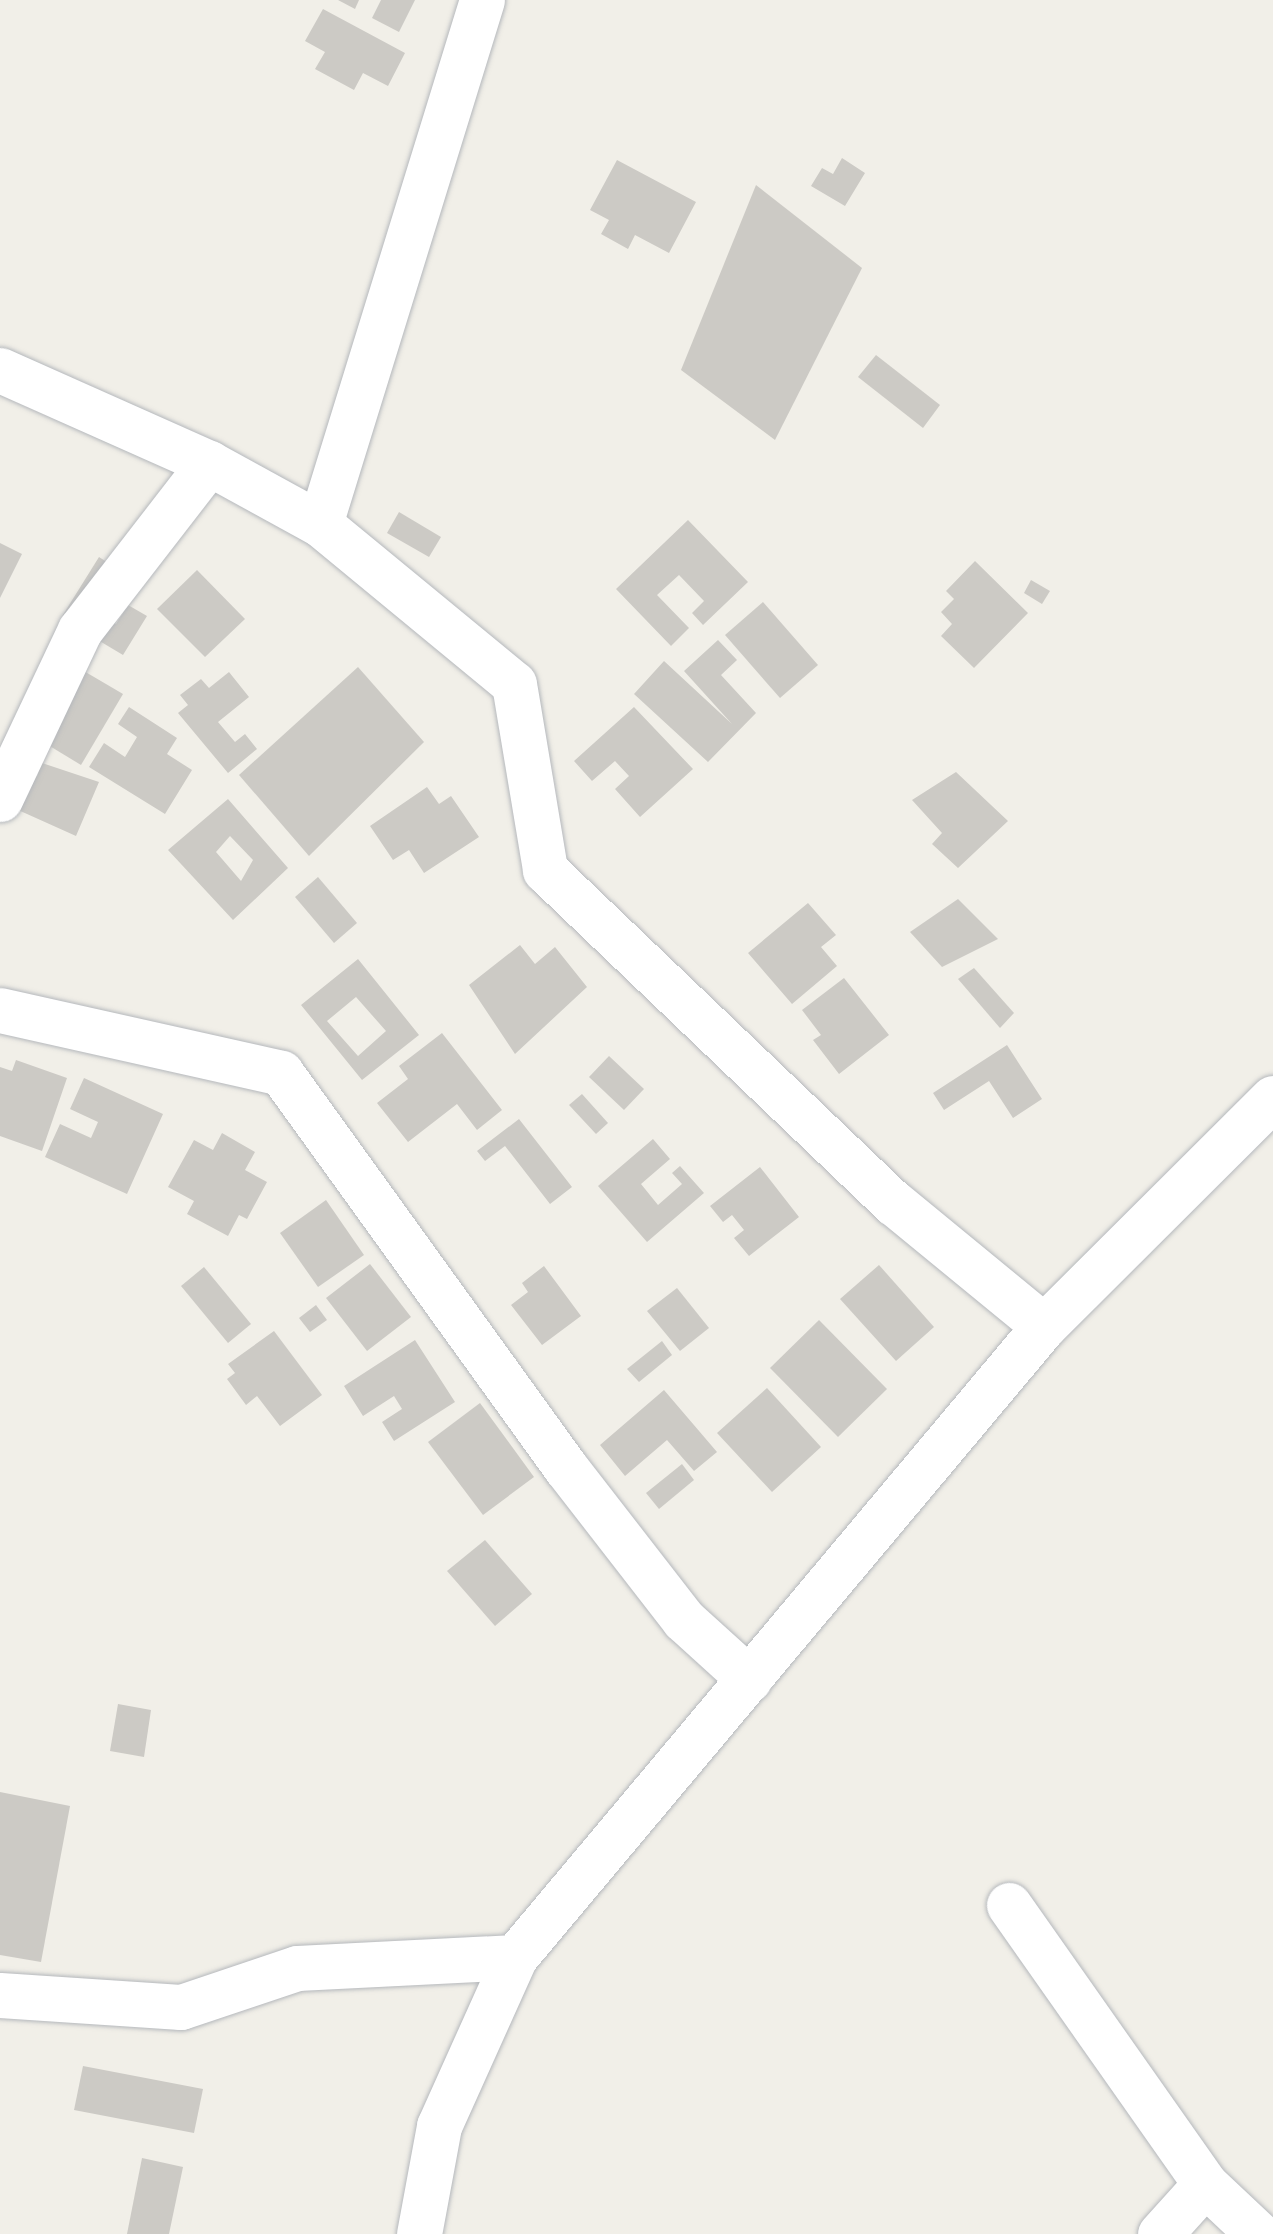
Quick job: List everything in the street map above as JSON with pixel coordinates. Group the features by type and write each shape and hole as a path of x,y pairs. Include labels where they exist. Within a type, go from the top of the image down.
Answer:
{"street":[{"path":"320,524 482,0"},
{"path":"0,370 209,463 320,524 514,684 546,870 894,1203 1044,1326"},
{"path":"1,789 80,630 209,463"},
{"path":"0,1010 281,1072 566,1468 684,1620 749,1679"},
{"path":"419,2234 439,2126 515,1958 1044,1326 1273,1098"},
{"path":"1009,1905 1205,2184 1258,2234"},
{"path":"0,1996 181,2007 297,1968 515,1958"},
{"path":"1160,2234 1205,2184"}],"building":[{"path":"338,0 359,0 355,9"},
{"path":"381,0 415,0 399,32 372,18"},
{"path":"323,9 405,53 388,86 363,73 354,90 315,69 325,52 305,41"},
{"path":"842,158 865,173 845,206 811,186 822,168 833,174"},
{"path":"617,160 696,202 669,253 635,235 628,249 601,234 609,220 590,210"},
{"path":"756,185 862,268 775,440 681,370"},
{"path":"876,355 940,405 923,428 858,377"},
{"path":"399,512 441,537 429,557 387,533"},
{"path":"688,520 748,582 703,625 692,613 704,601 679,575 657,595 689,628 671,646 616,589"},
{"path":"0,543 22,554 0,598"},
{"path":"99,557 122,572 97,612 116,624 128,605 147,616 123,655 61,618"},
{"path":"975,561 1028,613 974,668 941,636 952,624 941,612 954,599 946,591"},
{"path":"197,570 245,619 205,657 157,609"},
{"path":"1031,580 1050,591 1042,604 1024,593"},
{"path":"763,602 818,665 780,698 725,635"},
{"path":"718,640 737,660 721,675 756,713 708,762 634,694 664,661 732,724 684,671"},
{"path":"60,657 123,694 81,765 20,728"},
{"path":"358,667 424,742 309,856 239,775"},
{"path":"229,672 249,697 218,722 235,742 245,734 257,749 228,773 178,713 188,705 180,695 201,679 209,688"},
{"path":"129,707 177,738 167,754 192,770 165,814 89,767 104,743 125,757 137,737 118,724"},
{"path":"634,707 693,769 640,817 615,789 629,776 615,761 592,781 574,761"},
{"path":"42,763 99,782 76,836 7,805 22,770 37,776"},
{"path":"956,772 1008,821 958,868 932,844 942,833 912,800"},
{"path":"427,787 439,804 451,796 479,837 424,873 409,850 393,860 370,826"},
{"path":"228,799 288,868 233,920 168,850","holes":["230,836 253,860 241,881 216,852"]},
{"path":"318,877 357,923 334,943 295,897"},
{"path":"958,899 998,939 942,967 910,932"},
{"path":"808,903 836,935 821,947 837,966 792,1004 748,953"},
{"path":"520,945 535,964 555,947 587,987 515,1054 469,985"},
{"path":"358,959 419,1035 362,1080 301,1005","holes":["356,997 386,1031 358,1056 327,1021"]},
{"path":"974,968 1014,1013 1000,1028 958,979"},
{"path":"844,978 889,1035 839,1074 813,1040 821,1035 802,1010"},
{"path":"442,1033 502,1110 477,1130 457,1104 408,1142 377,1103 408,1079 399,1066"},
{"path":"1007,1045 1042,1099 1013,1118 989,1081 944,1110 933,1093"},
{"path":"609,1056 644,1089 624,1110 589,1077"},
{"path":"16,1060 67,1078 42,1151 0,1136 0,1067 12,1071"},
{"path":"84,1078 163,1114 127,1194 45,1157 60,1124 91,1138 98,1122 70,1109"},
{"path":"582,1094 608,1123 596,1134 569,1105"},
{"path":"519,1119 572,1187 550,1204 505,1146 485,1161 477,1151"},
{"path":"222,1133 255,1152 245,1170 267,1182 247,1219 239,1215 228,1236 187,1214 194,1201 168,1187 194,1140 213,1150"},
{"path":"653,1139 670,1159 641,1184 658,1205 682,1184 672,1173 680,1166 704,1193 647,1242 598,1186"},
{"path":"760,1167 799,1217 749,1256 734,1238 744,1230 732,1215 723,1222 710,1206"},
{"path":"326,1200 364,1255 318,1287 280,1233"},
{"path":"370,1264 411,1317 367,1351 326,1298"},
{"path":"879,1265 934,1327 896,1361 840,1299"},
{"path":"544,1266 581,1316 542,1345 511,1305 528,1292 522,1283"},
{"path":"204,1267 251,1324 228,1343 181,1286"},
{"path":"677,1288 709,1328 680,1351 647,1311"},
{"path":"316,1305 327,1320 310,1332 299,1318"},
{"path":"819,1320 887,1389 838,1437 770,1368"},
{"path":"274,1331 322,1395 280,1426 257,1396 246,1405 227,1379 235,1373 228,1364"},
{"path":"415,1340 455,1402 394,1441 382,1422 402,1409 394,1396 363,1416 344,1386"},
{"path":"662,1341 672,1355 639,1382 627,1369"},
{"path":"767,1388 821,1447 772,1492 717,1433"},
{"path":"664,1390 717,1452 694,1471 667,1440 625,1476 600,1445"},
{"path":"480,1403 534,1477 483,1515 428,1442"},
{"path":"682,1464 694,1480 659,1509 646,1493"},
{"path":"485,1540 532,1594 495,1626 447,1571"},
{"path":"118,1704 151,1710 144,1757 110,1751"},
{"path":"0,1792 70,1806 41,1962 0,1955"},
{"path":"83,2066 203,2089 194,2133 74,2110"},
{"path":"142,2158 183,2167 169,2234 127,2234"}]}
